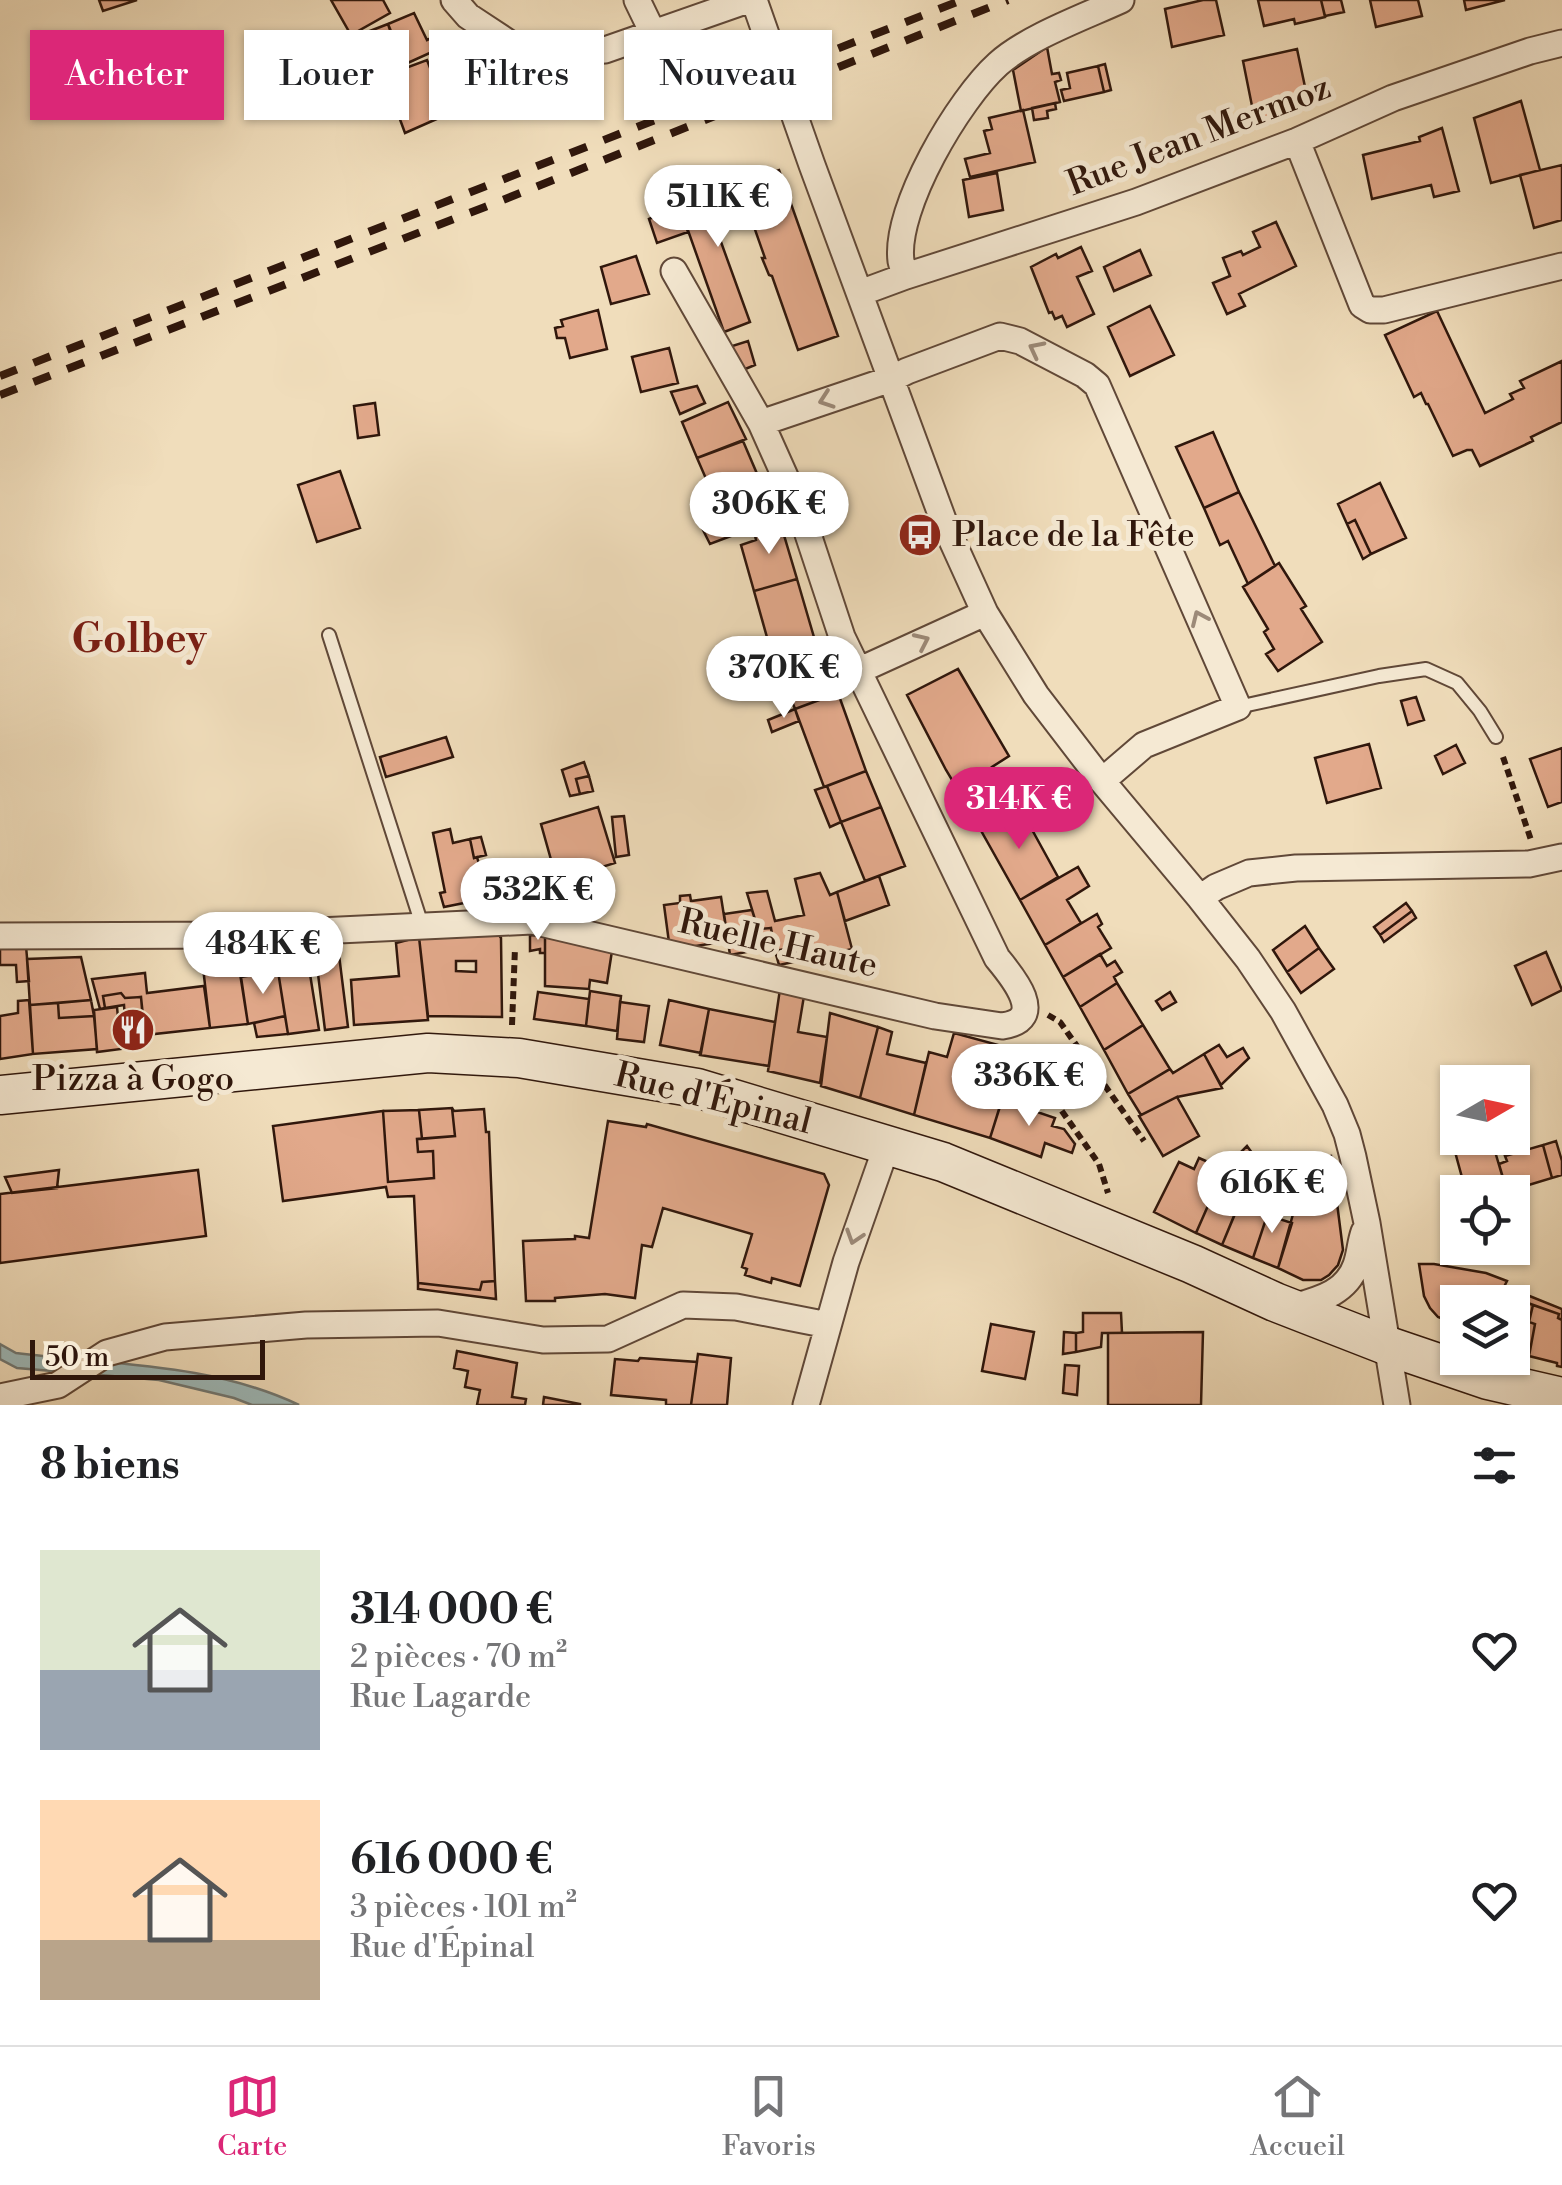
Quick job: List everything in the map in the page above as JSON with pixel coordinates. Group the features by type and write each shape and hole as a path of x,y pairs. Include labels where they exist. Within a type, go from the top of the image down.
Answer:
{"main road":[{"name":"Rue d'Épinal","path":"0,1095 428,1054 510,1057 697,1088 943,1162 1388,1346 1488,1380 1562,1396"}],"street":[{"path":"454,0 468,16 518,48 551,54 605,50 624,44"},
{"path":"637,0 651,30"},
{"path":"665,30 751,0 946,525 985,613 1036,695 1248,959 1283,1012 1334,1105 1354,1157 1397,1405"},
{"path":"906,276 901,261 903,228 924,170 966,98 1000,62 1050,32 1121,0"},
{"name":"Rue Jean Mermoz","path":"860,293 1136,202 1297,141 1393,98 1562,43"},
{"path":"1297,141 1362,304 1370,310 1384,310 1562,266"},
{"path":"674,271 761,423 800,510 842,636 997,958 1018,983 1026,1002 1022,1016 1012,1025 1002,1026"},
{"path":"761,423 891,379 1000,336 1020,341 1085,375 1096,386 1238,707 1144,746 1102,781"},
{"path":"860,670 985,613"},
{"path":"1200,898 1249,873 1296,868 1529,864 1562,857"},
{"name":"Ruelle Haute","path":"0,936 234,935 532,922 935,1016 1002,1026"},
{"path":"806,1405 846,1262 887,1145"},
{"path":"1290,1308 1342,1288 1356,1267 1367,1223"},
{"path":"0,1397 58,1385 107,1353 165,1337 306,1325 438,1322 543,1340 608,1339 683,1305 736,1308 828,1325"}],"lane":[{"path":"329,635 422,926"},
{"path":"1238,707 1426,669 1458,684 1496,736"}],"path":[{"path":"1496,736 1532,842 1529,864"},
{"path":"510,1057 516,922"},
{"path":"1026,1002 1060,1022 1144,1141"},
{"path":"1002,1026 1099,1164"}],"water":[{"path":"0,1344 16,1353 196,1373 265,1391 299,1405 252,1405 159,1380 17,1368 0,1359"}],"building":[{"path":"99,0 137,0 103,11"},
{"path":"331,0 383,0 390,13 360,30 348,30"},
{"path":"1216,0 1224,35 1172,47 1165,9"},
{"path":"1258,0 1321,0 1325,17 1264,26"},
{"path":"1321,0 1341,0 1344,12 1325,16"},
{"path":"1370,0 1418,0 1422,16 1376,27"},
{"path":"1464,0 1505,0 1466,10"},
{"path":"414,13 429,39 429,53 409,62 409,30 390,30 388,24"},
{"path":"1047,47 1052,74 1059,73 1061,80 1055,82 1060,102 1021,111 1013,70"},
{"path":"1297,49 1308,101 1291,105 1293,114 1255,121 1243,61"},
{"path":"427,60 429,120 434,120 405,133 400,120 409,120 409,67"},
{"path":"1105,64 1111,90 1104,92 1098,66"},
{"path":"1098,66 1104,92 1064,101 1061,90 1070,88 1067,73"},
{"path":"1521,101 1540,170 1491,183 1474,118"},
{"path":"1055,103 1056,109 1047,111 1048,118 1034,120 1032,108"},
{"path":"1023,110 1035,162 970,177 965,159 990,153 984,131 992,129 989,118"},
{"path":"1442,128 1459,191 1434,197 1431,185 1372,199 1363,155 1420,141 1419,137"},
{"path":"1562,165 1562,220 1534,228 1520,175"},
{"path":"779,170 838,336 798,350 762,258 739,184"},
{"path":"997,173 1003,210 969,217 963,180"},
{"path":"739,184 749,214 733,219 734,225 717,231 750,322 724,332 679,205"},
{"path":"679,205 688,232 657,243 649,219"},
{"path":"1276,222 1296,266 1239,294 1245,306 1227,314 1213,283 1230,276 1223,258 1260,247 1253,232"},
{"path":"1081,247 1092,271 1077,277 1094,314 1067,327 1062,316 1055,319 1049,313 1031,267"},
{"path":"1140,250 1151,275 1114,291 1104,267"},
{"path":"636,256 649,294 611,304 601,267"},
{"path":"1150,306 1174,355 1130,376 1108,327"},
{"path":"598,310 607,349 570,358 565,338 557,338 555,328 563,326 561,320"},
{"path":"1437,311 1485,413 1513,399 1510,394 1524,388 1520,381 1562,361 1562,422 1531,437 1533,441 1480,466 1472,450 1453,456 1421,393 1414,397 1385,335"},
{"path":"748,341 755,365 738,372 729,347"},
{"path":"669,348 678,383 641,392 632,357"},
{"path":"697,386 705,403 680,414 671,392"},
{"path":"728,402 746,439 697,458 682,422"},
{"path":"375,403 379,435 358,438 354,406"},
{"path":"1213,432 1239,492 1204,508 1176,447"},
{"path":"743,441 776,518 731,536 697,458"},
{"path":"340,471 360,528 317,542 298,485"},
{"path":"1380,483 1406,538 1371,554 1355,520 1347,524 1338,504"},
{"path":"1239,492 1275,566 1248,584 1228,541 1220,545 1204,508"},
{"path":"776,518 797,579 754,591 741,545 756,540 753,527"},
{"path":"1355,520 1371,554 1363,559 1347,524"},
{"path":"725,521 731,536 710,544 703,530"},
{"path":"1279,563 1306,606 1301,609 1322,642 1278,671 1266,654 1274,649 1264,632 1268,629 1243,587"},
{"path":"797,579 818,651 754,669 748,653 770,648 754,591"},
{"path":"822,649 838,693 795,709 786,686 760,694 752,670"},
{"path":"958,669 1009,756 992,767 1000,780 967,805 907,695"},
{"path":"838,693 866,771 824,787 795,709"},
{"path":"1416,697 1424,720 1408,725 1401,701"},
{"path":"795,709 799,721 772,732 768,720"},
{"path":"446,737 453,757 386,777 380,757"},
{"path":"1369,744 1381,788 1327,803 1315,758"},
{"path":"1456,745 1465,763 1443,774 1435,756"},
{"path":"1562,748 1562,802 1548,807 1530,759"},
{"path":"584,762 589,776 576,779 580,794 570,796 562,770"},
{"path":"866,771 881,807 841,822 827,786"},
{"path":"589,776 593,791 580,794 576,779"},
{"path":"827,786 841,822 830,827 815,790"},
{"path":"1019,806 1058,877 1020,900 979,827"},
{"path":"598,807 615,863 557,881 541,824"},
{"path":"881,807 905,866 865,881 841,822"},
{"path":"624,816 629,855 616,857 612,817"},
{"path":"450,829 453,843 470,839 486,889 472,892 474,897 469,902 444,907 440,893 445,892 433,833"},
{"path":"481,837 486,855 474,858 470,839"},
{"path":"1078,867 1089,886 1067,900 1081,923 1045,945 1020,900"},
{"path":"820,873 830,895 837,892 852,949 830,954 829,949 815,952 815,957 798,961 795,947 775,951 771,928 758,929 747,893 767,891 775,921 804,915 795,879"},
{"path":"879,876 889,905 845,921 837,892"},
{"path":"690,895 691,901 721,897 728,941 670,950 664,905 680,903 680,896"},
{"path":"1406,903 1412,911 1380,935 1374,927"},
{"path":"752,910 758,929 771,928 774,947 730,955 724,914"},
{"path":"1412,911 1416,918 1384,942 1380,935"},
{"path":"1097,914 1102,924 1098,927 1111,948 1063,977 1045,945"},
{"path":"1305,926 1319,948 1287,972 1273,950"},
{"path":"499,935 502,1017 428,1016 419,937","holes":["456,961 476,961 476,972 456,971"]},
{"path":"530,935 545,936 545,953 540,953 540,949 530,951"},
{"path":"545,936 612,951 607,983 590,980 589,989 545,986"},
{"path":"419,937 428,1020 354,1025 351,980 399,976 396,943"},
{"path":"337,939 348,1027 325,1030 314,942"},
{"path":"305,943 319,1030 288,1034 274,946"},
{"path":"0,945 26,946 29,981 17,982 16,965 0,965"},
{"path":"795,947 798,961 779,965 775,951"},
{"path":"236,948 248,1024 210,1028 201,950"},
{"path":"1319,948 1334,969 1301,993 1287,972"},
{"path":"1546,952 1562,990 1532,1005 1515,966"},
{"path":"1100,954 1107,966 1115,961 1122,972 1114,977 1117,983 1080,1007 1063,977"},
{"path":"81,957 91,1000 30,1005 27,959"},
{"path":"278,971 285,1016 248,1024 241,977"},
{"path":"145,973 147,993 204,986 210,1028 145,1035 141,997 125,998 121,993 103,996 105,1008 100,1009 92,979"},
{"path":"1117,983 1143,1025 1104,1050 1080,1007"},
{"path":"780,989 804,996 798,1032 827,1037 820,1083 768,1071"},
{"path":"590,991 621,996 617,1031 586,1026"},
{"path":"538,992 589,999 586,1026 534,1019"},
{"path":"1170,992 1176,1002 1162,1010 1156,1001"},
{"path":"121,993 125,998 141,997 144,1032 126,1034 124,1005 105,1008 103,996"},
{"path":"29,1000 33,1054 0,1059 0,1016 18,1013 18,1001"},
{"path":"91,1000 94,1016 59,1018 58,1003"},
{"path":"669,1000 709,1009 701,1053 660,1045"},
{"path":"620,1002 649,1006 644,1042 617,1039"},
{"path":"58,1003 59,1018 94,1016 97,1049 33,1054 30,1005"},
{"path":"117,1007 121,1049 97,1052 94,1010"},
{"path":"709,1009 775,1022 769,1066 700,1055"},
{"path":"830,1013 878,1027 860,1098 821,1086"},
{"path":"285,1016 288,1034 257,1037 254,1023"},
{"path":"1143,1025 1170,1069 1128,1094 1104,1050"},
{"path":"878,1027 892,1032 887,1054 926,1063 914,1115 860,1098"},
{"path":"954,1033 1002,1046 993,1072 994,1093 1003,1096 990,1138 914,1115 929,1052 947,1057"},
{"path":"1219,1045 1227,1057 1243,1048 1249,1058 1221,1085 1204,1054"},
{"path":"1204,1054 1222,1088 1177,1097 1141,1115 1128,1094"},
{"path":"1177,1097 1199,1136 1163,1156 1139,1116"},
{"path":"1002,1100 1023,1107 1025,1100 1039,1105 1037,1112 1055,1118 1052,1126 1064,1129 1075,1144 1072,1153 1045,1143 1041,1157 990,1138"},
{"path":"452,1108 484,1109 489,1132 495,1281 482,1282 480,1290 418,1283 414,1196 388,1197 386,1187 283,1201 273,1126 383,1111 388,1182 434,1178 433,1151 418,1152 417,1139 455,1136"},
{"path":"452,1108 455,1136 422,1139 419,1110"},
{"path":"419,1110 422,1139 417,1139 418,1152 433,1151 434,1178 388,1182 383,1111"},
{"path":"608,1121 646,1127 647,1124 824,1174 829,1185 800,1286 745,1275 747,1269 742,1267 752,1234 663,1208 652,1247 642,1245 635,1298 605,1294 526,1301 523,1241 589,1238"},
{"path":"1556,1141 1562,1175 1552,1178 1543,1145"},
{"path":"1543,1145 1552,1178 1530,1185 1530,1175 1502,1175 1499,1164 1507,1161 1505,1156 1530,1155 1530,1149"},
{"path":"1247,1146 1257,1160 1222,1245 1196,1233 1218,1183"},
{"path":"1456,1155 1496,1155 1502,1175 1461,1175"},
{"path":"1331,1156 1343,1250 1329,1275 1321,1280 1303,1280 1278,1268 1295,1207 1302,1203 1296,1163"},
{"path":"1199,1158 1224,1169 1196,1233 1154,1212 1179,1162 1194,1169"},
{"path":"1258,1159 1270,1165 1266,1200 1260,1199 1256,1212 1267,1216 1253,1258 1222,1245"},
{"path":"59,1170 57,1188 12,1193 5,1177"},
{"path":"198,1170 206,1236 0,1263 0,1194"},
{"path":"1260,1199 1277,1203 1273,1217 1292,1223 1278,1268 1253,1258 1267,1216 1256,1212"},
{"path":"1419,1264 1486,1273 1507,1281 1505,1285 1440,1285 1440,1318 1424,1296"},
{"path":"495,1281 496,1299 418,1289 418,1283 480,1290 482,1282"},
{"path":"1530,1296 1562,1309 1562,1320 1559,1314 1530,1304"},
{"path":"1533,1305 1559,1314 1562,1367 1530,1356 1535,1324 1530,1318"},
{"path":"1083,1313 1121,1313 1122,1333 1102,1333 1101,1347 1076,1352 1076,1333 1083,1332"},
{"path":"1530,1322 1535,1324 1530,1351"},
{"path":"991,1324 1034,1332 1025,1379 982,1371"},
{"path":"1064,1332 1076,1333 1076,1352 1063,1354"},
{"path":"1203,1332 1201,1405 1108,1405 1108,1333"},
{"path":"457,1351 517,1363 512,1397 526,1399 525,1405 477,1405 480,1390 465,1387 468,1371 454,1368"},
{"path":"698,1354 731,1358 727,1405 691,1405"},
{"path":"615,1359 697,1362 691,1405 666,1405 666,1400 611,1395"},
{"path":"1065,1365 1079,1366 1077,1395 1063,1393"},
{"path":"544,1397 580,1404 580,1405 543,1405"}],"railway":[{"path":"0,376 962,0"},
{"path":"0,395 1008,0"}],"place":[{"name":"Place de la Fête","path":"920,535"},
{"name":"Pizza à Gogo","path":"133,1030"}],"district":[{"name":"Golbey","path":"139,640"}]}
